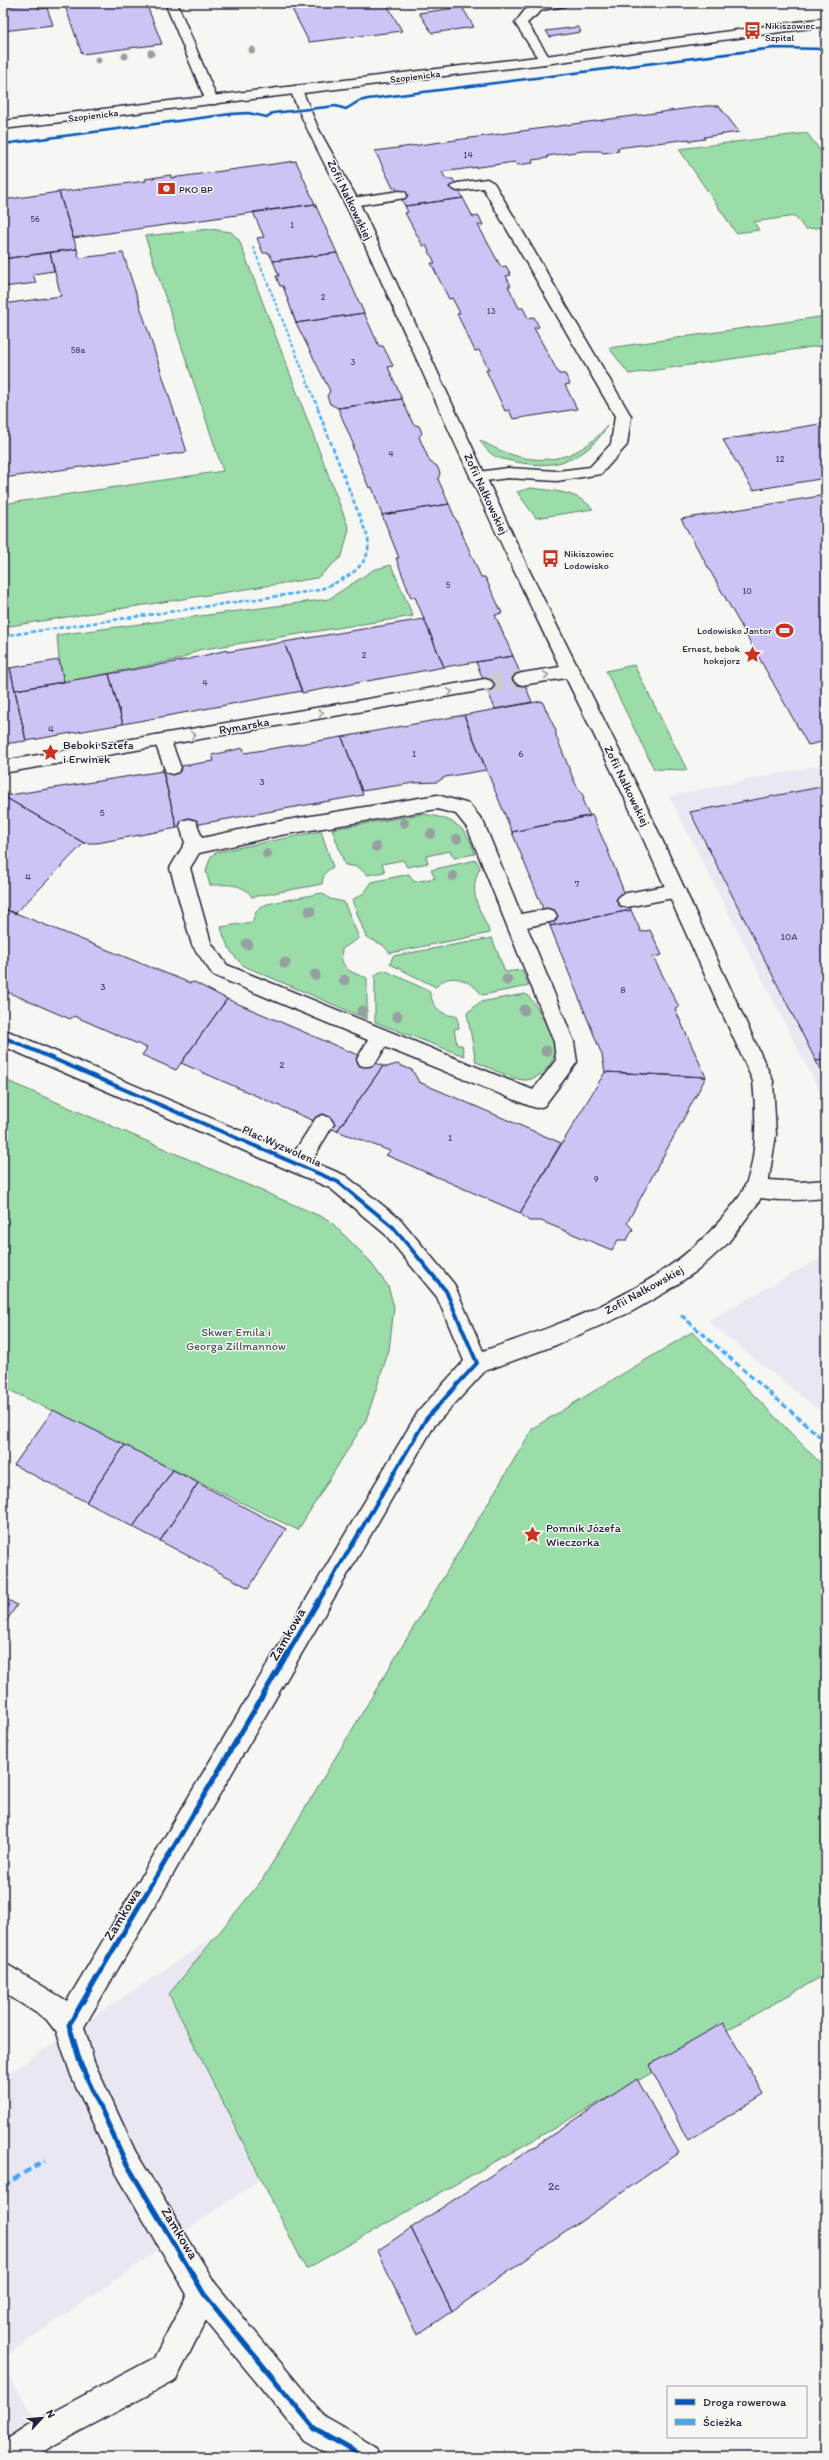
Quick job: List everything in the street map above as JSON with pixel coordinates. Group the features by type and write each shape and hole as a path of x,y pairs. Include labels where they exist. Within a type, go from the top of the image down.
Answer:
{"street":[{"path":"171,3 212,101"},
{"path":"544,60 521,23 529,11 544,5 561,3"},
{"name":"Szopienicka","path":"3,125 544,60 826,22"},
{"name":"Zofii Nałkowskiej","path":"296,90 312,128 352,202 478,477 570,671 631,792 763,1081 767,1113 767,1141 755,1188 728,1227 711,1247 684,1270 617,1308 517,1350 477,1363"},
{"path":"458,187 488,183 623,416 619,445 595,471 557,476 508,473 478,477"},
{"path":"352,202 400,195"},
{"path":"522,679 570,671"},
{"name":"Rymarska","path":"3,767 479,686"},
{"path":"163,740 172,768"},
{"path":"437,802 462,809 476,826 515,922 564,1042 567,1062 537,1100 220,970 202,945 180,868 192,848 281,828 437,802"},
{"path":"189,826 196,847"},
{"path":"627,900 676,891"},
{"path":"515,922 547,916"},
{"name":"Plac Wyzwolenia","path":"3,1037 299,1163 338,1182 393,1227 446,1291 477,1363"},
{"path":"367,1059 381,1037"},
{"path":"299,1163 323,1124"},
{"path":"755,1188 800,1191 826,1189"},
{"name":"Zamkowa","path":"364,2457 315,2429 204,2294 125,2161 81,2065 69,2026 426,1419 477,1363"},
{"path":"3,1976 56,2008 69,2026"},
{"path":"9,2457 43,2434 165,2369 204,2294"}],"shaded area":[{"path":"826,764 826,1104 669,796"},
{"path":"826,1255 826,1416 708,1321"},
{"path":"719,1601 826,1786 3,2358 3,2077"},
{"path":"3,2367 59,2457 3,2457"}],"green space":[{"path":"807,133 824,156 826,156 826,227 805,229 795,216 754,222 759,230 736,233 679,149"},
{"path":"210,229 231,232 239,240 349,529 342,556 317,578 3,627 3,504 223,471 145,236"},
{"path":"826,316 826,345 629,374 609,348"},
{"path":"607,426 599,438 580,454 569,460 544,465 499,458 491,454 480,440 497,449 514,455 531,459 547,459 563,456 579,450 593,440"},
{"path":"531,488 556,491 572,495 587,503 593,509 536,518 517,492"},
{"path":"391,565 413,616 198,650 181,659 64,682 59,660 57,635 329,599 373,570"},
{"path":"634,665 687,770 654,769 606,671"},
{"path":"423,814 442,818 456,825 467,836 472,844 475,854 454,858 450,851 426,856 428,863 407,867 403,860 382,864 385,872 368,875 358,867 345,865 332,829"},
{"path":"321,831 333,867 325,874 322,884 252,897 244,889 233,885 210,885 206,871 211,856 217,852"},
{"path":"476,860 480,868 476,877 475,885 476,901 490,933 390,953 383,945 366,937 352,900 364,893 372,882 409,874 414,882 435,878 431,870"},
{"path":"322,893 330,899 344,902 359,938 342,949 342,962 351,972 367,978 367,1019 244,966 230,949 221,927 252,922 257,910 267,904"},
{"path":"492,938 505,972 522,970 529,986 482,995 472,985 460,979 447,979 436,987 390,964 393,956"},
{"path":"384,970 429,991 435,1006 438,1009 451,1016 457,1016 459,1028 454,1029 457,1045 462,1045 464,1056 375,1022 375,975"},
{"path":"525,994 538,1009 547,1026 554,1041 555,1052 550,1064 542,1073 536,1077 525,1080 507,1076 476,1062 467,1013 480,1002"},
{"name":"Skwer Emila i Georga Zillmannów","path":"3,1079 329,1220 368,1259 388,1286 394,1307 389,1350 366,1420 298,1530 3,1387"},
{"path":"692,1332 826,1469 826,1974 306,2269 169,1994 262,1880 533,1428"}],"building":[{"path":"37,3 39,9 47,8 53,25 3,31 3,7"},
{"path":"64,3 146,3 162,44 82,54"},
{"path":"289,3 386,3 402,31 309,42"},
{"path":"462,7 474,27 432,33 419,13"},
{"path":"578,27 581,32 550,37 546,31"},
{"path":"706,106 719,106 739,132 704,137 705,139 690,141 689,139 617,148 619,151 603,153 601,151 583,151 547,156 548,158 532,160 533,163 517,165 515,162 442,172 446,179 453,179 463,198 405,206 396,188 393,188 375,151"},
{"path":"296,161 315,204 73,238 59,192 146,181 145,179 171,175 171,178"},
{"path":"59,192 77,249 3,259 3,200"},
{"path":"463,198 473,217 479,216 483,225 478,225 501,267 506,266 511,275 506,276 511,286 508,286 519,308 523,308 528,318 534,317 539,327 534,328 559,374 565,374 570,384 565,385 577,409 513,419 509,410 505,411 486,370 489,370 479,350 475,351 457,314 460,313 452,298 449,299 431,263 435,263 426,245 423,246 405,213 408,212 405,206"},
{"path":"315,204 337,253 273,261 269,253 263,253 257,238 264,237 253,212"},
{"path":"77,249 79,258 123,253 187,452 3,478 3,304 61,296 50,252"},
{"path":"50,252 54,271 33,274 36,283 3,287 3,259"},
{"path":"337,253 364,313 296,323 283,286 280,286 276,276 279,276 273,261"},
{"path":"364,313 379,346 383,346 393,366 388,367 402,399 338,408 330,404 327,396 330,391 296,323"},
{"path":"402,399 413,424 419,426 422,433 419,437 430,462 437,466 440,473 438,479 449,504 382,515 372,487 369,488 338,408"},
{"path":"826,423 826,478 753,490 723,440"},
{"name":"Lodowisko Jantor","path":"826,495 826,741 808,745 681,519"},
{"path":"449,504 481,577 485,577 502,613 495,615 513,656 444,667 415,597 411,598 396,558 399,558 382,515"},
{"path":"424,619 444,667 302,693 284,642"},
{"path":"284,642 302,691 123,724 109,674 181,661 227,650 227,652"},
{"path":"513,656 532,702 495,709 476,662"},
{"path":"59,660 64,682 15,690 10,668"},
{"path":"10,668 26,741 3,744 3,669"},
{"path":"109,674 123,724 26,741 15,690"},
{"path":"542,701 556,731 556,736 575,783 584,797 583,802 590,816 512,832 464,715"},
{"path":"464,715 486,770 445,777 437,782 414,783 362,791 342,737"},
{"path":"342,737 363,795 177,828 162,769 214,761 212,755 243,748 245,753"},
{"path":"163,771 177,828 97,843 84,843 3,796"},
{"path":"826,786 826,1059 816,1061 690,812"},
{"path":"3,796 84,843 15,914 3,908"},
{"path":"592,815 631,910 550,926 512,832"},
{"path":"3,908 190,983 194,982 227,999 176,1070 142,1055 147,1048 74,1016 70,1019 10,993 3,992"},
{"path":"631,910 641,932 650,930 662,955 653,957 679,1007 675,1009 706,1077 605,1072 602,1055 550,926"},
{"path":"227,999 383,1066 337,1131 181,1063"},
{"path":"826,1059 826,1081 816,1061"},
{"path":"397,1064 412,1070 419,1082 561,1143 520,1213 386,1155 390,1151 337,1131 383,1066 387,1067"},
{"path":"605,1072 706,1077 627,1223 633,1229 627,1240 618,1240 612,1250 541,1221 529,1221 520,1213"},
{"path":"53,1410 125,1445 86,1502 14,1465"},
{"path":"125,1445 173,1470 133,1527 86,1502"},
{"path":"173,1470 198,1483 160,1541 133,1527"},
{"path":"198,1483 286,1529 249,1588 160,1541"},
{"path":"3,1597 17,1605 3,1626"},
{"path":"723,2023 764,2094 688,2141 649,2065"},
{"path":"637,2079 679,2153 452,2311 411,2228"},
{"path":"411,2228 452,2311 417,2335 377,2251"}],"tunnel":[{"path":"485,685 522,679"}],"marked path":[{"path":"3,636 319,590 342,579 363,563 369,547 366,528 253,247"},
{"path":"681,1315 826,1442"},
{"path":"3,2186 45,2160"}],"cycle path":[{"path":"3,144 231,114 248,113 267,117 273,113 336,106 346,109 359,101 368,99 774,48 826,49"},
{"path":"3,1037 338,1182 393,1227 446,1291 477,1363 426,1419 69,2025 81,2065 125,2161 204,2294 315,2429 364,2457"}],"place":[{"name":"Nikiszowiec Szpital","path":"752,31"},
{"name":"PKO BP","path":"166,189"},
{"name":"Nikiszowiec Lodowisko","path":"551,559"},
{"name":"Lodowisko Jantor","path":"785,630"},
{"name":"Ernest, bebok hokejorz","path":"753,654"},
{"name":"Beboki Sztefa i Erwinek","path":"50,752"},
{"name":"Pomnik Józefa Wieczorka","path":"533,1535"}]}
